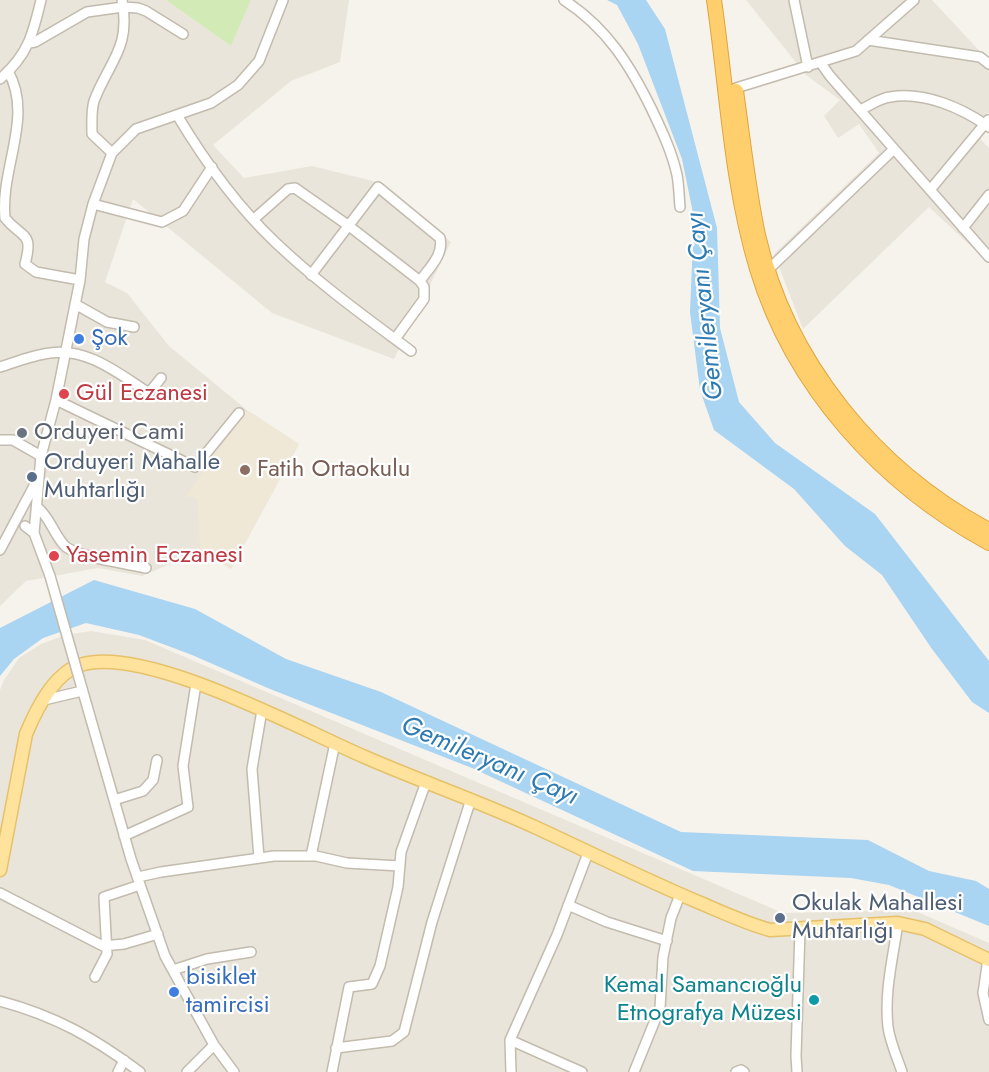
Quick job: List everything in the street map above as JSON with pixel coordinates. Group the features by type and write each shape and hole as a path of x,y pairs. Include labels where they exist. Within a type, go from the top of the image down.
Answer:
{"highway":[{"path":"714,0 738,182 747,231 757,270 786,338 839,423 894,478 927,505 989,543"},
{"path":"723,0 758,236 768,270 790,324 839,405 881,452 907,477 946,506 989,531"}],"main road":[{"path":"0,870 26,734 32,718 57,680 67,672 79,665 102,661 120,662 143,666 262,710 426,782 471,799 753,926 770,930 898,923 925,929 988,960"}],"street":[{"path":"0,79 23,54 29,43 41,0"},
{"path":"234,1072 214,1045 165,956 124,836 50,576 34,533 41,456 56,400 80,280 84,239 93,204 112,153 136,129 211,103 238,85 259,61 283,0"},
{"path":"564,0 582,12 610,41 634,73 665,138 677,175 680,207"},
{"path":"794,0 808,67"},
{"path":"736,88 856,51 914,0"},
{"path":"29,43 35,42 87,12 123,3 146,10 183,34"},
{"path":"112,153 92,134 93,103 124,37 123,3"},
{"path":"868,40 980,57 989,64"},
{"path":"820,62 989,257"},
{"path":"8,71 15,87 17,102 0,182 5,218 24,235 29,244 25,264 36,272 80,280"},
{"path":"860,110 889,96 918,96 970,113 988,123 930,190"},
{"path":"177,115 231,193 273,241 311,275 411,351"},
{"path":"0,142 6,151"},
{"path":"768,270 894,149"},
{"path":"93,204 162,222 183,211 212,167"},
{"path":"311,275 378,187 440,238 439,253 420,281"},
{"path":"254,219 291,188 349,226 420,281 424,287 424,299 395,339"},
{"path":"963,228 989,195"},
{"path":"75,304 107,322 134,327"},
{"path":"0,367 51,353 65,352 84,356 107,366 148,393 161,378"},
{"path":"56,400 195,467 239,413"},
{"path":"0,440 13,440 41,456"},
{"path":"0,550 39,477"},
{"path":"7,537 14,530 29,525 37,512"},
{"path":"37,512 46,513 52,529 65,548 92,557 146,568"},
{"path":"25,526 34,533"},
{"path":"124,836 188,807 183,766 196,684"},
{"path":"44,699 82,691"},
{"path":"259,858 252,769 262,710"},
{"path":"311,856 335,743"},
{"path":"114,800 143,791 153,780 157,760"},
{"path":"332,1072 349,987 372,984 380,966 398,887 401,852 426,782"},
{"path":"336,1048 392,1041 404,1032 432,922 471,799"},
{"path":"511,1072 510,1040 557,935 588,853"},
{"path":"95,977 107,954 104,897 161,872 259,858 311,856 347,863 400,866"},
{"path":"0,893 103,946 124,944 158,934"},
{"path":"634,1072 660,1008 671,918 680,895"},
{"path":"568,905 607,922 667,941"},
{"path":"898,923 887,1018 902,1072"},
{"path":"797,1072 800,929"},
{"path":"173,970 207,959 251,952"},
{"path":"988,960 983,993 989,1020"},
{"path":"0,1001 49,1016 103,1044 140,1072"},
{"path":"510,1040 582,1072"},
{"path":"187,1072 214,1045"},
{"path":"118,1072 124,1060"},
{"path":"736,1072 741,1070 744,1072"}],"shaded area":[{"path":"0,0 166,0 231,46 251,0 349,0 340,62 291,81 213,145 244,178 312,166 377,182 451,242 394,359 272,313 133,199 105,282 127,293 169,346 247,410 299,444 231,569 200,551 142,576 98,568 26,581 0,606"},
{"path":"746,0 932,0 989,61 989,112 972,130 989,148 989,263 929,207 803,329 774,254 879,153 859,124 838,138 824,116 840,100 806,75"},
{"name":"Fatih Ortaokulu","path":"247,410 299,444 231,569 200,551 198,499 186,496"},
{"path":"91,631 145,640 783,913 913,910 989,943 989,1072 0,1072 0,690 19,658 41,644 65,635"}],"green space":[{"path":"166,0 251,0 231,46"}],"water":[{"name":"Gemileryanı Çayı","path":"607,0 646,0 665,29 717,228 720,328 739,402 775,443 875,514 989,661 989,713 972,702 932,649 882,575 845,546 794,489 714,430 700,390 690,312 694,218 682,159 638,44 617,5"},
{"name":"Gemileryanı Çayı","path":"94,580 195,609 286,659 381,692 681,832 868,840 929,871 976,881 989,889 989,926 889,885 851,878 693,871 472,768 139,635 86,623 43,638 14,659 0,676 0,628"}],"place":[{"name":"Şok","path":"79,339"},
{"name":"Gül Eczanesi","path":"64,394"},
{"name":"Orduyeri Cami","path":"22,433"},
{"name":"Fatih Ortaokulu","path":"245,470"},
{"name":"Orduyeri Mahalle Muhtarlığı","path":"32,477"},
{"name":"Yasemin Eczanesi","path":"54,556"},
{"name":"Okulak Mahallesi Muhtarlığı","path":"780,918"},
{"name":"bisiklet tamircisi","path":"174,992"},
{"name":"Kemal Samancıoğlu Etnografya Müzesi","path":"814,1000"}]}
